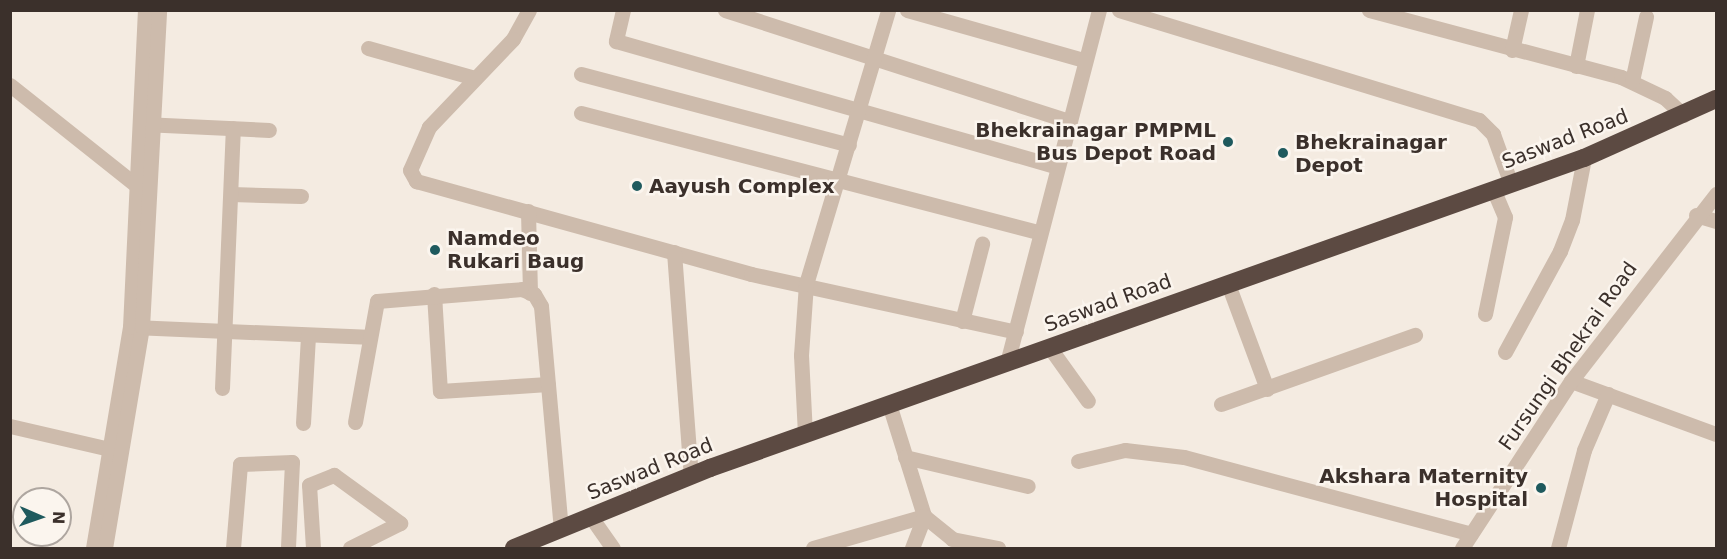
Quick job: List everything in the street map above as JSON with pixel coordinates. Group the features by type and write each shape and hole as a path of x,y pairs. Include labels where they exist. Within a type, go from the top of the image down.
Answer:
{"highway":[{"name":"Saswad Road","path":"514,549 691,476 805,434 1584,158 1716,99"}],"street":[{"path":"145,10 146,124"},
{"path":"93,549 115,450 136,327 146,124 159,10"},
{"path":"529,10 513,39 429,127 411,177 674,252 1016,332"},
{"path":"622,10 616,41 860,107 1056,166"},
{"path":"725,10 1069,121"},
{"path":"805,434 801,355 806,284 888,10"},
{"path":"907,10 1083,60"},
{"path":"1007,363 1083,60 1099,10"},
{"path":"1119,10 1479,120 1493,134 1511,184"},
{"path":"1369,10 1632,81 1665,98 1683,115"},
{"path":"1512,50 1521,10"},
{"path":"1576,66 1587,10"},
{"path":"1632,81 1646,17"},
{"path":"368,48 475,78"},
{"path":"581,74 849,145"},
{"path":"10,85 142,190"},
{"path":"581,112 836,183 1039,232"},
{"path":"146,124 269,130"},
{"path":"222,388 227,331 233,128"},
{"path":"1505,352 1560,251 1584,158"},
{"path":"1485,314 1505,217 1494,190"},
{"path":"231,194 301,196"},
{"name":"Fursungi Bhekrai Road","path":"1462,549 1571,381 1696,215 1716,194"},
{"path":"528,211 530,293 541,306 561,528"},
{"path":"1696,215 1716,221"},
{"path":"962,321 982,244"},
{"path":"674,252 691,476"},
{"path":"1228,284 1268,388"},
{"path":"355,422 377,301 434,294 530,293"},
{"path":"434,294 440,391 548,384"},
{"path":"136,327 367,337"},
{"path":"303,423 308,335"},
{"path":"1221,404 1415,335"},
{"path":"1050,348 1088,401"},
{"path":"1571,381 1716,434"},
{"path":"1558,549 1584,450 1608,394"},
{"path":"889,404 924,516 951,544 998,549"},
{"path":"10,426 115,450"},
{"path":"105,549 115,450"},
{"path":"1078,461 1125,450 1184,457 1471,534"},
{"path":"905,457 1028,486"},
{"path":"233,549 240,464 292,462 288,549"},
{"path":"313,549 309,485 334,476 400,523 350,549"},
{"path":"813,549 924,516"},
{"path":"912,549 924,516"},
{"path":"591,517 613,549"}],"place":[{"name":"Bhekrainagar PMPML Bus Depot Road","path":"1228,142"},
{"name":"Bhekrainagar Depot","path":"1283,153"},
{"name":"Aayush Complex","path":"637,186"},
{"name":"Namdeo Rukari Baug","path":"435,250"},
{"name":"Akshara Maternity Hospital","path":"1541,488"}]}
